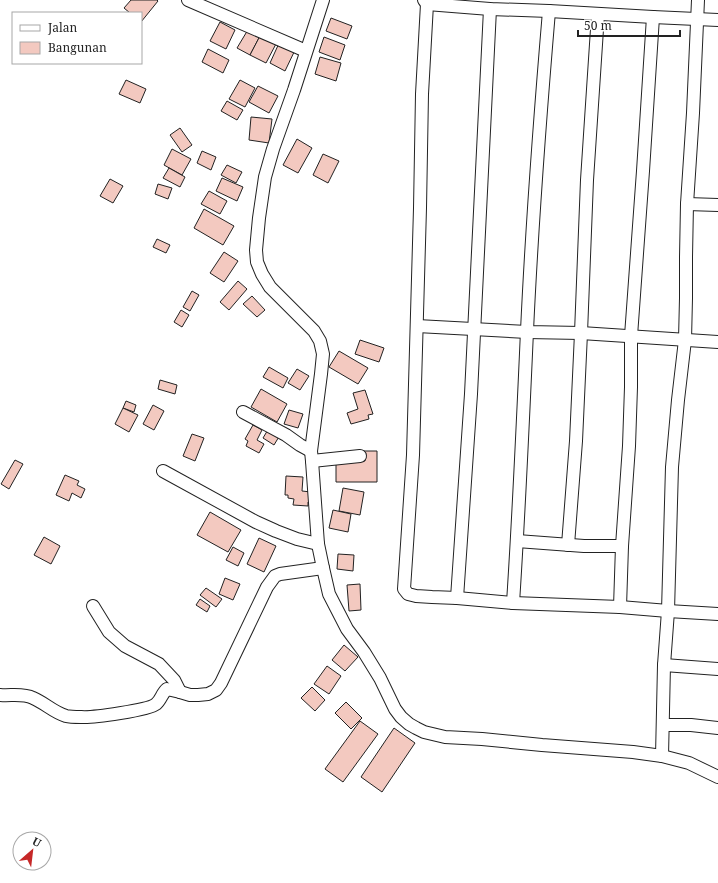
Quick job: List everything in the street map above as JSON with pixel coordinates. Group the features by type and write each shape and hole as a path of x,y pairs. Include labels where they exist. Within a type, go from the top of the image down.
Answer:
{"street":[{"path":"188,0 306,51"},
{"path":"323,0 265,177 258,218 256,250 262,274 270,287 314,331 320,341 323,354 312,456 318,544 329,594 348,629 380,678 395,709 408,724 416,728 430,734 444,737 634,752 662,756 689,763 718,777"},
{"path":"662,756 672,467 685,340 687,204 698,0"},
{"path":"718,20 490,9 426,2 422,94 413,455 404,589 408,594 416,596 513,603 620,607 718,614"},
{"path":"457,598 474,330 490,9"},
{"path":"513,603 536,171 549,11"},
{"path":"568,545 576,441 582,333 587,180 598,14"},
{"path":"620,607 622,546 632,387 631,336 643,179 652,18"},
{"path":"687,204 718,205"},
{"path":"417,326 474,330 582,333 718,342"},
{"path":"243,412 286,435 312,456 360,456"},
{"path":"163,471 256,522 297,539 318,544"},
{"path":"517,541 568,545 622,546"},
{"path":"0,695 25,695 37,700 58,713 66,716 81,717 114,714 147,708 156,704 164,691 167,689 190,695 208,694 216,690 221,683 271,580 280,574 323,568"},
{"path":"93,606 109,632 125,646 159,664 174,680 180,692"},
{"path":"664,665 718,669"},
{"path":"663,725 691,725 718,728"}],"building":[{"path":"131,0 158,1 142,21 142,12 129,12 124,8"},
{"path":"331,18 352,26 347,39 326,31"},
{"path":"220,22 235,30 226,49 210,41"},
{"path":"249,28 261,34 250,55 237,48"},
{"path":"261,34 277,42 266,63 250,55"},
{"path":"324,37 345,45 340,60 319,52"},
{"path":"280,41 296,48 285,71 270,63"},
{"path":"208,49 229,60 223,73 202,62"},
{"path":"320,57 341,63 336,81 315,74"},
{"path":"126,80 146,89 140,103 119,94"},
{"path":"240,80 255,88 245,107 229,99"},
{"path":"258,86 278,96 269,113 249,102"},
{"path":"227,101 243,110 237,120 221,111"},
{"path":"251,117 272,119 269,143 249,140"},
{"path":"180,128 192,145 182,152 170,135"},
{"path":"297,139 312,148 298,173 283,165"},
{"path":"172,149 191,159 182,175 164,165"},
{"path":"202,151 216,157 211,170 197,163"},
{"path":"323,154 339,161 328,183 313,175"},
{"path":"227,165 242,172 236,183 221,175"},
{"path":"169,168 185,177 180,187 163,178"},
{"path":"222,178 243,187 237,201 216,191"},
{"path":"110,179 123,186 113,203 100,196"},
{"path":"158,184 172,188 168,199 155,194"},
{"path":"209,191 227,201 220,214 201,204"},
{"path":"204,209 234,226 223,245 194,228"},
{"path":"157,239 170,245 166,253 153,247"},
{"path":"224,252 238,261 224,282 210,273"},
{"path":"238,281 247,289 229,310 220,302"},
{"path":"192,291 199,295 190,311 183,307"},
{"path":"252,296 265,310 257,317 243,304"},
{"path":"181,310 189,315 182,327 174,322"},
{"path":"360,340 384,348 379,362 355,354"},
{"path":"339,351 368,368 358,384 329,367"},
{"path":"269,367 288,378 283,388 263,377"},
{"path":"297,369 309,376 300,390 288,383"},
{"path":"160,380 177,385 175,394 158,389"},
{"path":"261,389 287,404 277,422 251,407"},
{"path":"365,390 373,414 368,415 369,419 351,424 347,413 358,409 353,393"},
{"path":"126,401 136,405 134,412 123,408"},
{"path":"153,405 164,411 154,430 143,424"},
{"path":"123,408 138,415 129,432 115,424"},
{"path":"289,410 303,414 298,428 284,424"},
{"path":"253,425 262,430 257,440 264,444 259,453 246,446 248,441 245,439"},
{"path":"269,428 280,435 274,445 263,438"},
{"path":"192,434 204,438 195,461 183,456"},
{"path":"364,451 377,451 377,482 336,482 336,461 365,461"},
{"path":"15,460 23,464 9,489 1,484"},
{"path":"65,475 79,481 77,485 85,489 81,498 72,493 69,501 56,495"},
{"path":"286,476 303,477 302,491 311,492 308,506 293,505 294,499 288,498 288,495 285,495"},
{"path":"343,488 364,492 360,515 339,511"},
{"path":"333,510 351,514 348,532 329,528"},
{"path":"210,512 241,530 228,552 197,535"},
{"path":"44,537 60,546 51,564 34,555"},
{"path":"259,538 276,546 264,572 247,564"},
{"path":"233,547 244,553 238,566 226,560"},
{"path":"338,554 354,555 353,571 337,569"},
{"path":"225,578 240,584 233,600 219,594"},
{"path":"360,584 361,610 349,611 347,585"},
{"path":"206,588 222,599 216,607 200,595"},
{"path":"200,599 210,606 207,612 196,605"},
{"path":"344,645 358,657 345,671 332,660"},
{"path":"327,666 341,676 329,694 314,684"},
{"path":"312,687 325,700 315,711 301,698"},
{"path":"346,702 362,718 351,729 335,713"},
{"path":"360,721 378,734 343,782 325,769"},
{"path":"394,728 415,743 382,792 361,777"}]}
